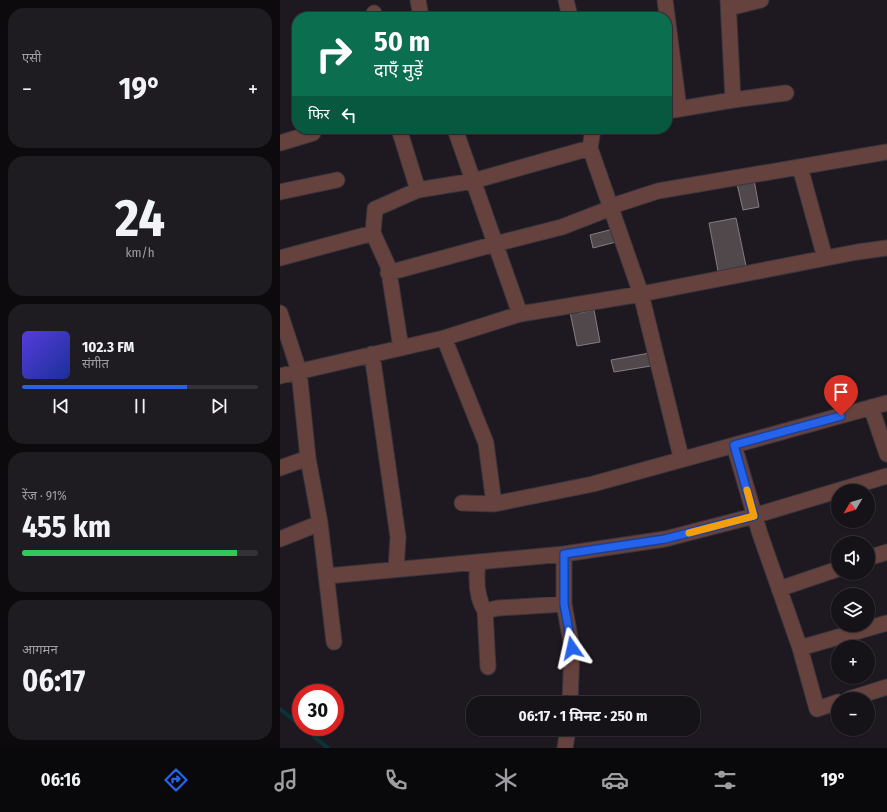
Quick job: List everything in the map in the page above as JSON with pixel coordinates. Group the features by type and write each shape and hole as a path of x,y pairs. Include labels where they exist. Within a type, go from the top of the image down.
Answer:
{"street":[{"path":"418,0 420,12"},
{"path":"566,0 569,12"},
{"path":"665,0 666,12"},
{"path":"733,100 728,4 761,0"},
{"path":"672,96 673,110 786,93"},
{"path":"280,142 313,134"},
{"path":"401,134 418,190"},
{"path":"457,134 520,314"},
{"path":"593,134 590,148 641,294 680,453"},
{"path":"401,348 388,266 373,233 375,209 418,190 473,181 590,148"},
{"path":"388,273 562,227 618,204 658,190 887,152"},
{"path":"800,167 825,258"},
{"path":"280,192 337,180"},
{"path":"280,258 373,233"},
{"path":"280,376 444,338 520,314 641,294 825,258 887,248"},
{"path":"280,312 299,371 308,458 320,523 334,642"},
{"path":"444,338 486,443 494,504"},
{"path":"372,354 398,537 396,569"},
{"path":"462,503 494,504 593,484 887,403"},
{"path":"871,407 887,454"},
{"path":"734,445 757,515 779,590 800,648 818,709 831,704"},
{"path":"280,468 308,458"},
{"path":"327,576 564,554 665,539 757,515 887,476"},
{"path":"280,539 320,523"},
{"path":"875,556 887,552"},
{"path":"564,554 564,604 572,648 570,696"},
{"path":"478,562 476,578 480,604 485,611 488,667"},
{"path":"779,590 831,571"},
{"path":"485,611 498,608 564,604"},
{"path":"800,648 887,624"},
{"path":"871,692 887,687"},
{"path":"565,748 567,736"}],"building":[{"path":"754,180 759,207 743,210 737,184"},
{"path":"736,218 746,266 718,271 709,223"},
{"path":"613,229 616,242 593,248 590,235"},
{"path":"578,310 579,313 594,310 600,342 577,346 570,312"},
{"path":"655,352 657,365 614,372 611,360"}],"waterway":[{"path":"280,709 292,719"},
{"path":"313,736 328,748"}],"slow traffic":[{"path":"689,533 754,516 747,490"}],"route":[{"path":"572,648 564,604 564,554 665,539 754,516 734,445 841,416"}]}
